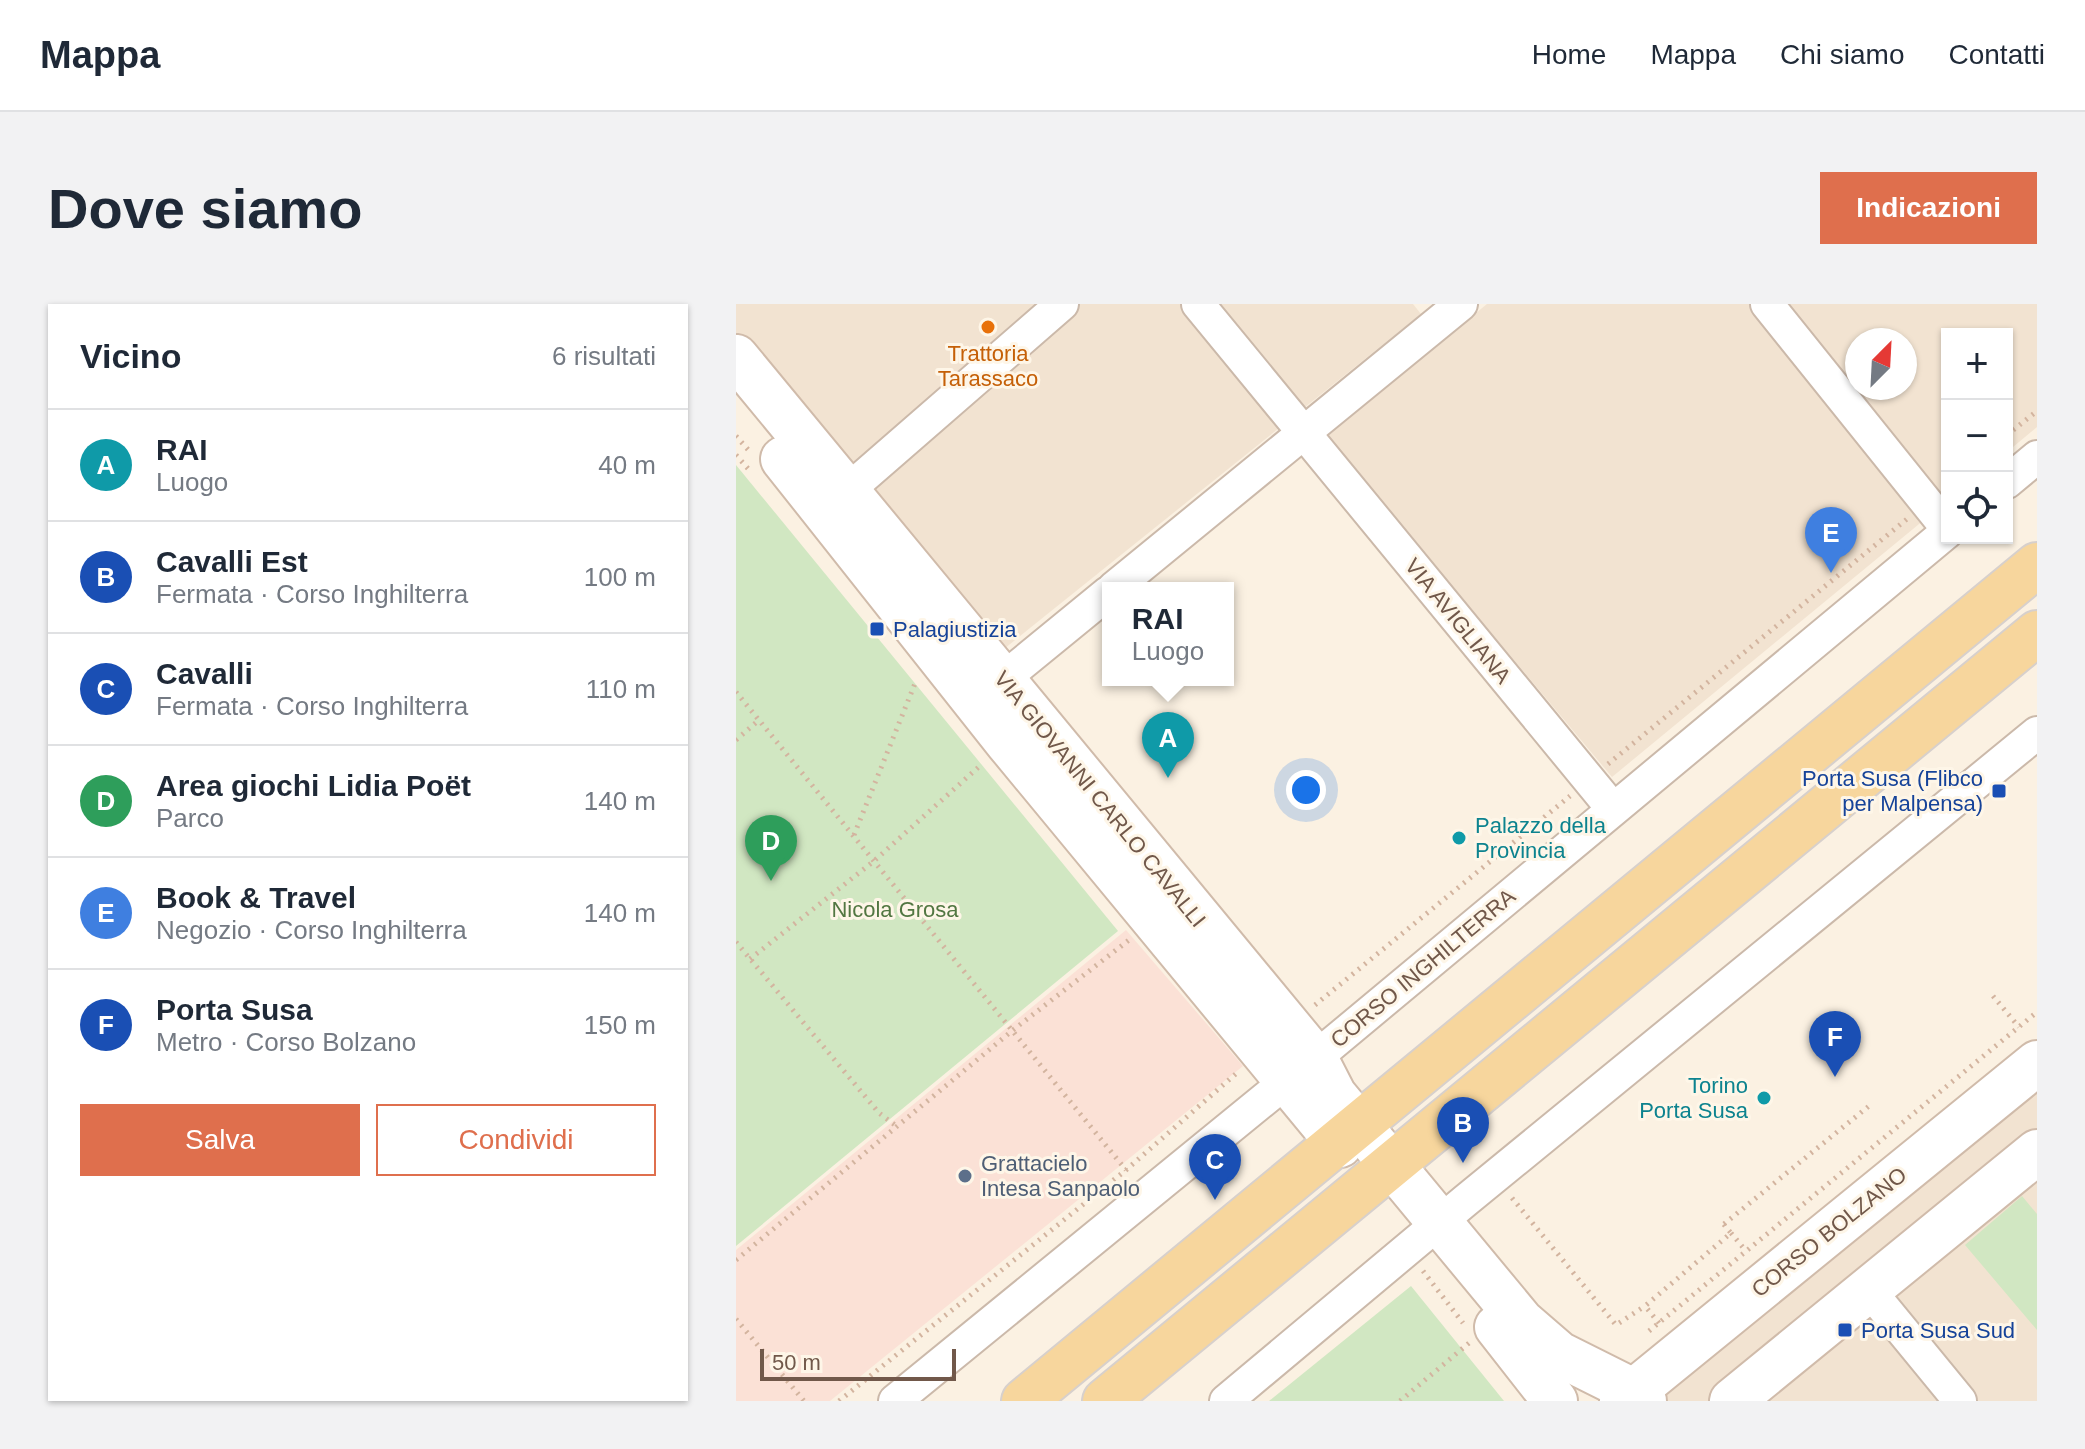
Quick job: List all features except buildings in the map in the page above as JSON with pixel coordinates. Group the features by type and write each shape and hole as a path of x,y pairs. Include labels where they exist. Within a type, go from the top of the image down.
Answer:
{"main road":[{"path":"1024,1401 2037,565"},
{"path":"1105,1401 2037,633"}],"street":[{"path":"836,502 1062,304"},
{"name":"VIA AVIGLIANA","path":"1198,304 1613,809"},
{"path":"1121,582 1461,304"},
{"path":"1767,304 1941,522"},
{"name":"VIA GIOVANNI CARLO CAVALLI","path":"736,357 836,502 1288,1054 1381,1173 1429,1246"},
{"name":"VIA GIOVANNI CARLO CAVALLI","path":"736,400 836,502"},
{"path":"2013,477 2037,457"},
{"name":"CORSO INGHILTERRA","path":"895,1401 1288,1054 1613,809 1941,535"},
{"path":"989,690 1102,598"},
{"name":"VIA GIOVANNI CARLO CAVALLI","path":"989,690 1008,743 1154,921 1288,1054"},
{"path":"1226,1401 1429,1246 2037,733"},
{"name":"CORSO BOLZANO","path":"1634,1398 1663,1336 2028,1045"},
{"path":"1732,1401 2037,1152"},
{"path":"1429,1246 1486,1333 1555,1401"},
{"path":"1429,1246 1544,1343 1634,1398"},
{"path":"1869,1290 1960,1401"}],"path":[{"path":"2013,430 2036,412"},
{"path":"736,455 756,479"},
{"path":"839,1401 1126,1170 1288,1054 1387,946 1926,502"},
{"path":"854,836 919,674"},
{"path":"736,692 1126,1170"},
{"path":"1664,718 1672,719"},
{"path":"736,740 759,720"},
{"path":"750,959 874,861 1008,743"},
{"path":"1510,858 1514,841"},
{"path":"1451,894 1457,902"},
{"path":"736,1260 1013,1030 1154,921"},
{"path":"736,942 879,1113 895,1126"},
{"path":"1387,946 1405,944"},
{"path":"1993,996 2028,1045"},
{"path":"1645,1306 1663,1336 1746,1251 2028,1045 2037,1012"},
{"path":"1746,1251 1722,1222 1869,1106"},
{"path":"1511,1197 1616,1325 1645,1306 1731,1233"},
{"path":"1400,1401 1486,1333 1420,1268 1404,1276 1429,1246"},
{"path":"736,1319 804,1401"}],"shaded area":[{"path":"736,304 1413,304 1421,314 999,653 736,336"},
{"path":"1487,304 2037,304 2037,427 2013,447 2013,328 1941,328 1941,506 1612,777 1326,436"},
{"path":"1126,930 1243,1066 830,1401 736,1401 736,1250"},
{"path":"2028,1082 2037,1093 2037,1401 1660,1401"}],"green space":[{"name":"Nicola Grosa","path":"736,465 1118,931 736,1246"},
{"path":"2022,1196 2037,1214 2037,1330 1965,1245"},
{"path":"1411,1286 1504,1401 1269,1401"}],"place":[{"name":"Trattoria Tarassaco","path":"988,327"},
{"name":"Book & Travel","path":"1831,573"},
{"name":"Palagiustizia","path":"877,629"},
{"name":"RAI","path":"1168,778"},
{"name":"Porta Susa (Flibco per Malpensa)","path":"1999,791"},
{"name":"Palazzo della Provincia","path":"1459,838"},
{"name":"Area giochi Lidia Poët","path":"771,881"},
{"name":"Porta Susa","path":"1835,1077"},
{"name":"Torino Porta Susa","path":"1764,1098"},
{"name":"Cavalli Est","path":"1463,1163"},
{"name":"Grattacielo Intesa Sanpaolo","path":"965,1176"},
{"name":"Cavalli","path":"1215,1200"},
{"name":"Porta Susa Sud","path":"1845,1330"}]}
